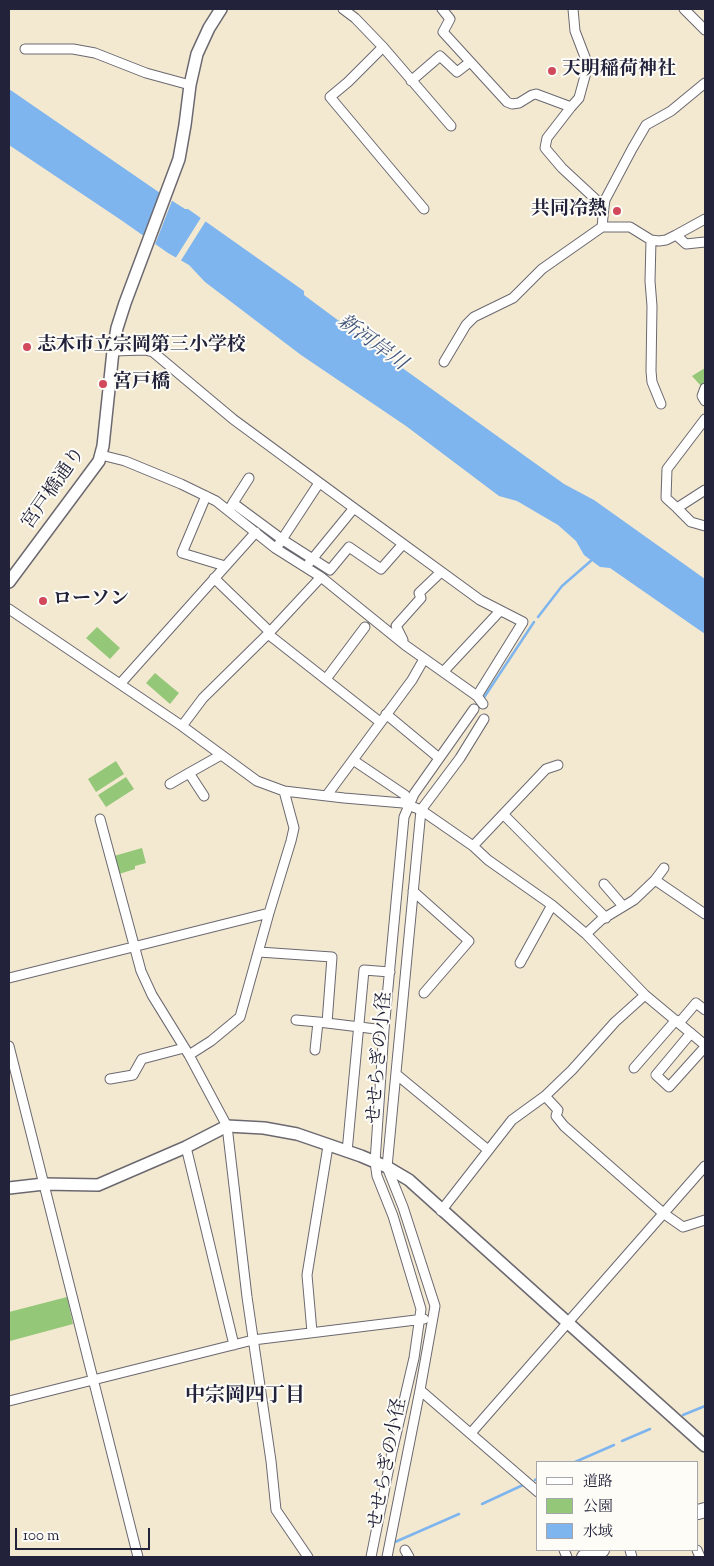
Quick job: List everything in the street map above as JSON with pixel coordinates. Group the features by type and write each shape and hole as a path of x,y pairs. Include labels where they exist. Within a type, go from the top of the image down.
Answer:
{"main road":[{"path":"584,1557 599,1551"}],"street":[{"name":"宮戸橋通り","path":"9,582 96,467 101,455 113,351 121,316 174,174 181,148 190,85 197,54 209,28 221,9"},
{"path":"342,9 355,18 383,48 451,126"},
{"path":"442,9 450,19 443,32 507,102 512,104 519,103 536,94 571,107"},
{"path":"572,9 575,31 588,65 579,98 547,138 545,148 562,168 604,207"},
{"path":"684,9 705,30"},
{"path":"383,48 348,82 330,96 424,209"},
{"path":"25,49 73,49 95,53 146,74 190,85"},
{"path":"411,81 440,56 457,72 470,62"},
{"path":"602,228 605,200 646,125 671,111 705,83"},
{"path":"444,362 466,325 474,317 512,298 542,269 602,228 630,226 651,240 666,240 705,220"},
{"path":"676,235 686,244 705,242"},
{"path":"651,240 651,371 652,382 661,404"},
{"path":"113,351 145,350 152,352 233,419 441,572 480,600 523,622 477,696"},
{"path":"705,388 702,396 705,401"},
{"path":"705,419 667,469 666,498 691,522 705,526"},
{"path":"101,455 125,461 231,507 330,570 349,547 381,569 403,544"},
{"path":"231,507 249,478"},
{"path":"276,548 319,482"},
{"path":"677,508 705,490"},
{"path":"206,496 182,553 225,566"},
{"path":"231,507 256,532 276,548 321,576 406,645 477,696 483,704"},
{"path":"306,567 354,508"},
{"path":"120,684 256,532"},
{"path":"406,645 396,626 421,598 419,593 441,572"},
{"path":"182,726 203,698 269,633 321,576"},
{"path":"214,578 269,633 380,722"},
{"path":"9,609 182,726 257,781 284,791 403,803 421,810 473,846 488,860 552,905 586,934 645,995 692,1033 705,1046 669,1087 656,1075 692,1033"},
{"path":"444,671 500,611"},
{"path":"326,679 365,627"},
{"path":"327,795 412,680 424,658"},
{"path":"9,1401 254,1340 425,1319 393,1216 377,1176 381,1164 384,1030 404,817 414,794 474,709"},
{"path":"386,714 439,758"},
{"path":"421,810 460,758 484,720"},
{"path":"170,784 222,755"},
{"path":"353,760 405,795 408,805"},
{"path":"473,846 546,769 558,765"},
{"path":"189,774 204,796"},
{"path":"110,1078 133,1075 142,1059 186,1051 211,1041 240,1017 294,828 284,791"},
{"name":"せせらぎの小径","path":"371,1557 392,1452 414,1358 425,1319 434,1304 403,1207 381,1164 396,1074 421,810"},
{"path":"504,815 606,918"},
{"path":"100,819 141,971 152,995 186,1051 227,1126 276,1510 308,1557"},
{"path":"586,934 601,920 634,900 655,880 664,868"},
{"path":"655,880 705,914"},
{"path":"604,884 623,906"},
{"path":"414,891 469,941 424,993"},
{"path":"520,963 552,905"},
{"path":"9,978 269,913"},
{"path":"259,952 332,957 323,1023 315,1050"},
{"path":"347,1152 364,970 390,972"},
{"path":"441,1211 512,1120 545,1096 572,1070 615,1022 645,995"},
{"path":"634,1068 696,1003 705,1010"},
{"path":"296,1020 384,1030"},
{"path":"9,1046 138,1557"},
{"path":"396,1074 488,1150"},
{"path":"545,1096 558,1110 556,1116 564,1126 663,1213 683,1227 705,1220"},
{"path":"9,1188 44,1184 98,1185 186,1147 227,1126 264,1128 297,1134 381,1164 409,1180 441,1211 705,1446"},
{"path":"312,1332 307,1275 328,1146"},
{"path":"186,1147 234,1345"},
{"path":"471,1433 705,1166"},
{"name":"せせらぎの小径","path":"387,1557 420,1390 425,1319"},
{"path":"420,1390 536,1490"}],"green space":[{"path":"705,368 705,383 701,386 692,376"},
{"path":"97,627 120,648 110,659 86,638"},
{"path":"155,673 179,693 170,704 146,683"},
{"path":"116,761 124,774 96,792 88,779"},
{"path":"126,777 134,789 106,807 98,795"},
{"path":"142,848 146,863 119,874 114,856"},
{"path":"67,1297 73,1324 10,1341 9,1312"}],"water":[{"path":"9,89 160,193 188,209 304,291 304,295 564,484 594,500 705,579 705,634 610,568 600,567 584,555 576,541 558,525 517,501 499,496 406,426 301,355 205,282 189,265 168,253 9,145"}],"pier":[{"path":"161,191 173,198 154,247 143,238"},
{"path":"202,216 207,219 180,262 175,259"}],"waterway":[{"path":"538,617 562,586 593,559"},
{"path":"483,699 534,622"},
{"path":"683,1415 705,1406"},
{"path":"622,1441 650,1429"},
{"path":"577,1461 614,1445"},
{"path":"482,1504 523,1485"},
{"path":"395,1542 459,1514"}],"place":[{"name":"天明稲荷神社","path":"552,71"},
{"name":"共同冷熱","path":"617,211"},
{"name":"志木市立宗岡第三小学校","path":"27,347"},
{"name":"宮戸橋","path":"103,384"},
{"name":"ローソン","path":"43,601"}],"district":[{"name":"中宗岡四丁目","path":"245,1398"}],"water label":[{"name":"新河岸川","path":"371,344"}]}
